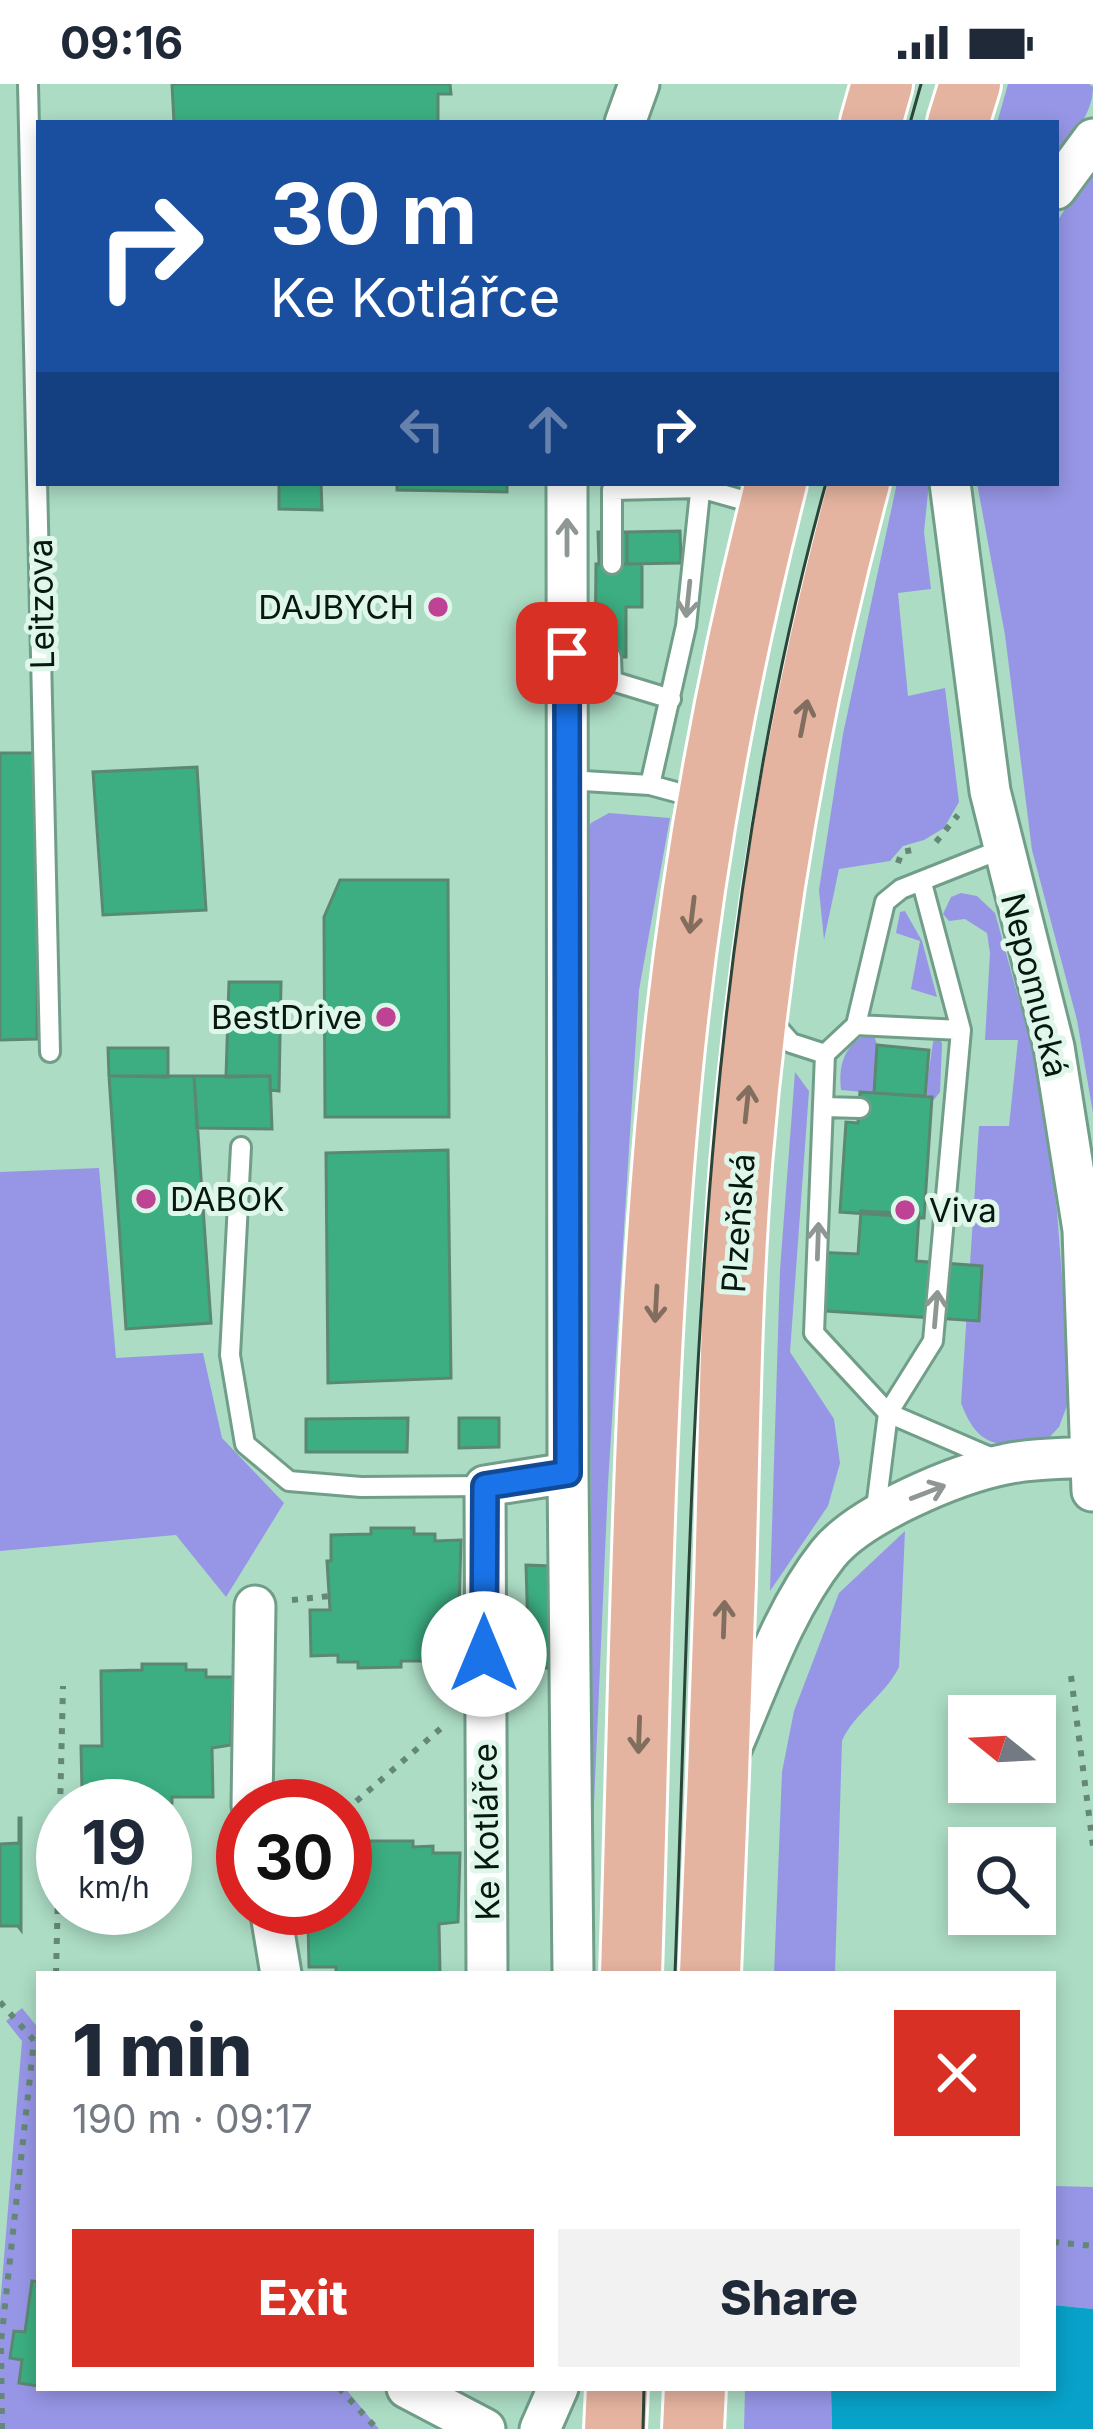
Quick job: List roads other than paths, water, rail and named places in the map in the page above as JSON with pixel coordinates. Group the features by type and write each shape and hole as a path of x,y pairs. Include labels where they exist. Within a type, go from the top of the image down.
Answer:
{"main road":[{"path":"872,120 882,84"},
{"path":"959,120 970,84"},
{"name":"Plzeňská","path":"710,1971 733,1289 758,1004 818,645 858,486"},
{"path":"631,1971 647,1473 663,1169 675,1043 709,800 773,496"},
{"path":"615,2429 617,2391"},
{"path":"694,2429 695,2391"}],"street":[{"path":"626,120 638,84"},
{"path":"1059,185 1093,139"},
{"path":"567,486 573,1971"},
{"name":"Nepomucká","path":"950,486 982,742 1002,849 1054,1047 1083,1230 1090,1474"},
{"path":"718,1778 795,1605 830,1551 875,1516 916,1495 1005,1464 1090,1474"},
{"path":"485,1486 568,1473"},
{"name":"Ke Kotlářce","path":"485,1486 487,1971"},
{"path":"253,1779 266,1604"},
{"path":"274,1935 280,1971"},
{"path":"413,2391 485,2429"},
{"path":"540,2429 557,2391"}],"lane":[{"name":"Leitzova","path":"28,84 36,436"},
{"name":"Leitzova","path":"37,486 50,1052"},
{"path":"612,564 612,490 682,486"},
{"path":"650,785 686,626 700,486"},
{"path":"704,486 746,498 773,496"},
{"path":"611,657 613,681 670,699"},
{"path":"567,780 650,785 709,800"},
{"path":"1002,849 901,890 885,902 856,1024 825,1054 814,1333 888,1413 1005,1464"},
{"path":"875,1516 888,1413 933,1341 962,1030 922,883"},
{"path":"758,1004 791,1043 825,1054"},
{"path":"856,1024 962,1030"},
{"path":"824,1107 860,1108"},
{"path":"931,1113 954,1114"},
{"path":"241,1147 230,1355 245,1444 289,1481 361,1487 485,1486"}],"water":[{"path":"1056,2305 1093,2309 1093,2429 832,2429 831,2391 1056,2391"}],"tram line":[{"path":"911,120 921,84"},
{"path":"675,1971 696,1411 724,1036 748,850 782,666 825,486"},
{"path":"643,2429 644,2391"}],"place":[{"name":"DAJBYCH","path":"438,607"},
{"name":"BestDrive","path":"386,1017"},
{"name":"DABOK","path":"146,1199"},
{"name":"Viva","path":"905,1210"}]}
